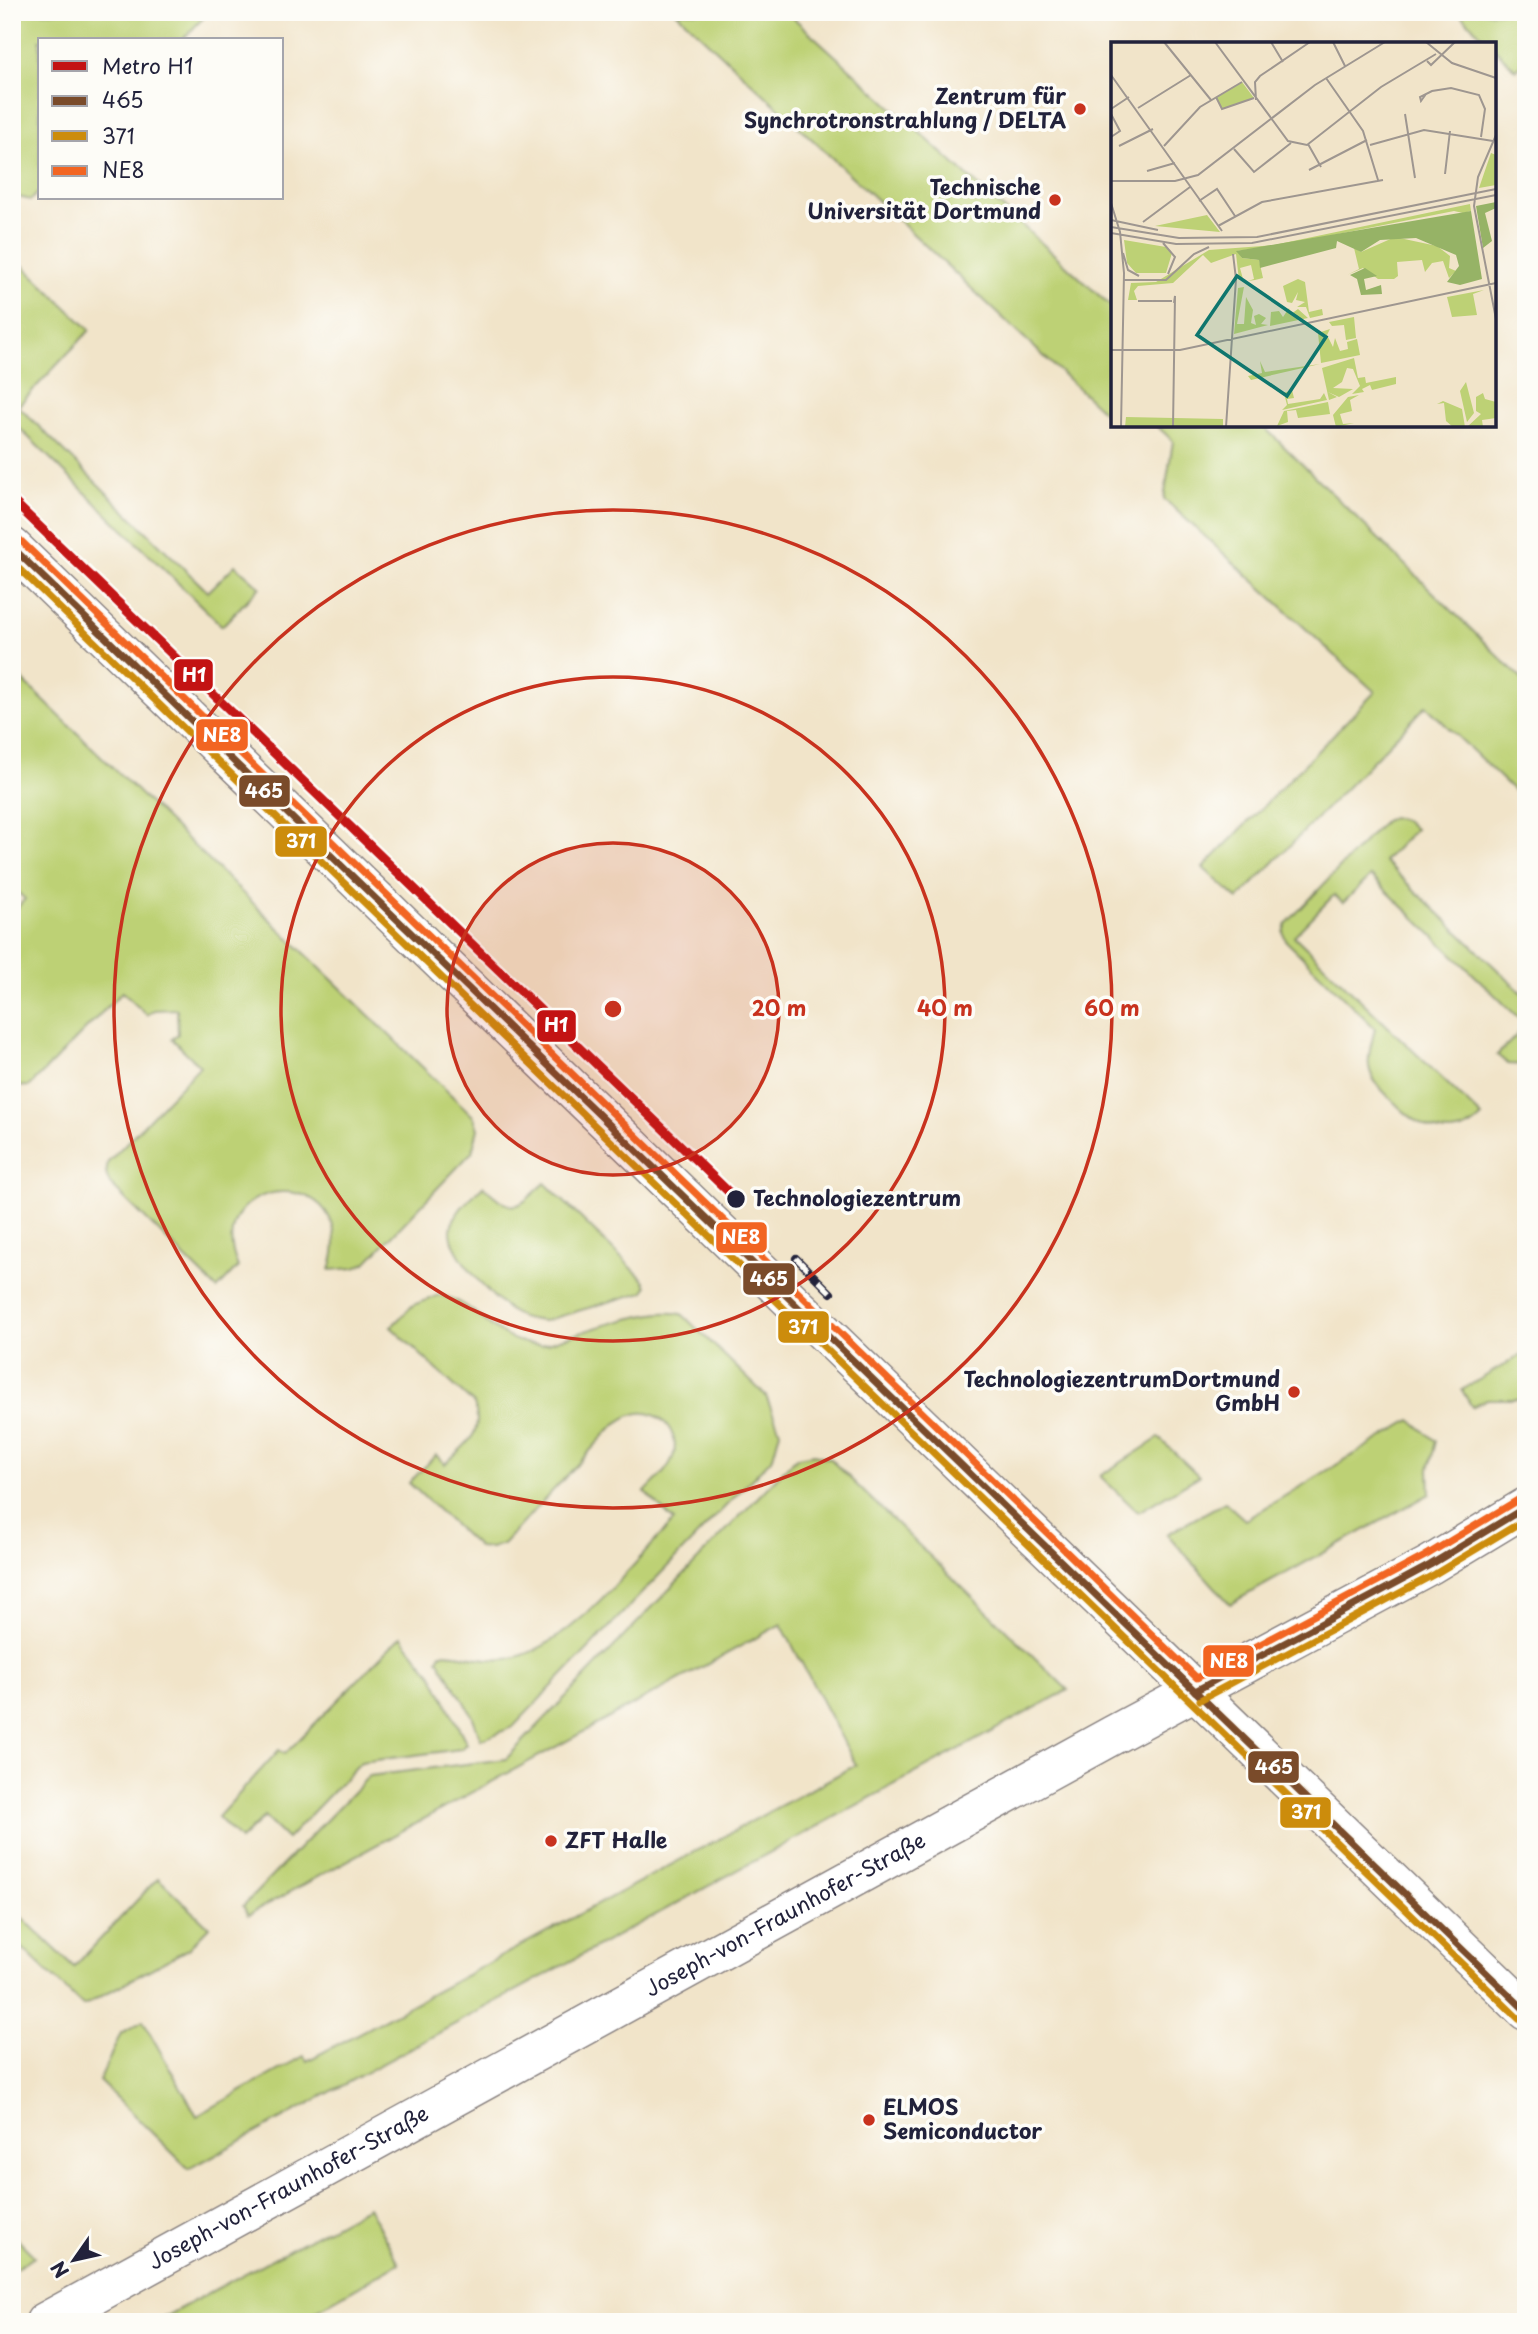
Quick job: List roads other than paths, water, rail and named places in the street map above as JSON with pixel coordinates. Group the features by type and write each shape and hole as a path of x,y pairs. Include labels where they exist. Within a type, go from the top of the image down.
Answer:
{"street":[{"path":"12,547 1526,2011"},
{"name":"Joseph-von-Fraunhofer-Straße","path":"45,2322 1195,1691 1430,1565 1526,1507"}],"railway":[{"path":"796,1258 831,1293"}],"metro line":[{"name":"H1","path":"12,500 738,1201"}],"place":[{"name":"Zentrum für Synchrotronstrahlung / DELTA","path":"1080,109"},
{"name":"Technische Universität Dortmund","path":"1055,200"},
{"name":"Technologiezentrum","path":"736,1199"},
{"name":"TechnologiezentrumDortmund GmbH","path":"1294,1392"},
{"name":"ZFT Halle","path":"551,1841"},
{"name":"ELMOS Semiconductor","path":"869,2120"}]}
